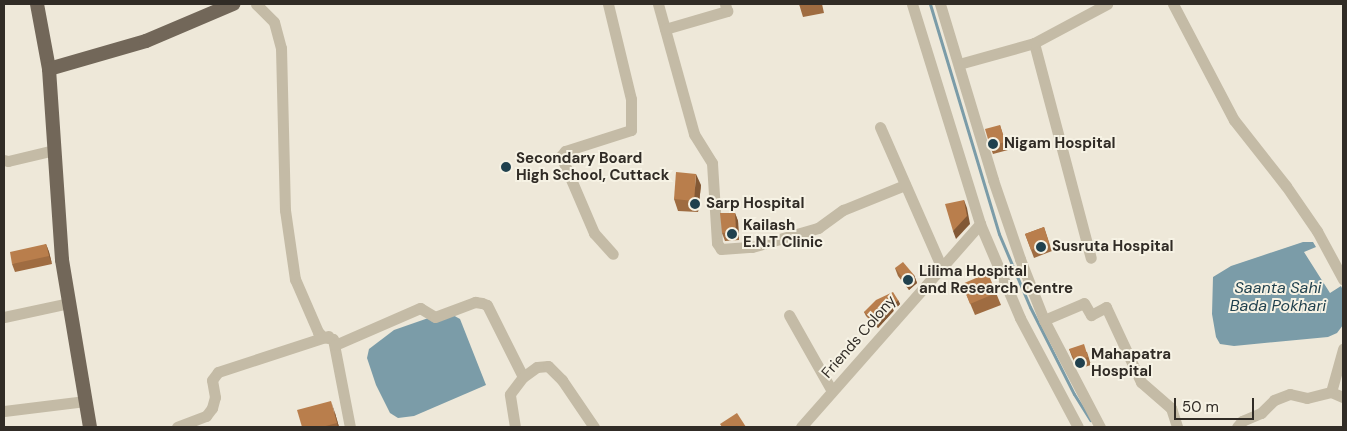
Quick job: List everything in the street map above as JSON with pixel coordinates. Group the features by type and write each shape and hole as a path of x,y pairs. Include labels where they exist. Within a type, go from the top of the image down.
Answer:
{"main road":[{"path":"37,4 49,69 62,260 90,427"},
{"path":"49,69 146,41 233,4"}],"street":[{"path":"256,4 274,22 281,48 285,210 295,278 318,332 323,337 331,340"},
{"path":"608,4 631,99 631,130 565,151 561,156 594,233 613,254"},
{"path":"658,4 694,134 712,163 717,242 721,249 752,247 818,228 843,210 905,185"},
{"path":"665,29 727,10 725,4"},
{"path":"912,4 980,224 1020,318 1078,427"},
{"path":"940,4 996,188 1020,259 1044,320 1100,427"},
{"path":"959,64 1034,43 1107,4"},
{"path":"1173,4 1234,120 1286,186 1317,231 1343,279"},
{"path":"1034,43 1091,258"},
{"path":"880,127 940,266"},
{"path":"4,160 8,161 54,150"},
{"name":"Friends Colony","path":"801,427 940,266 980,224"},
{"path":"177,427 195,424 206,416 212,408 215,397 212,380 218,372 331,340 420,308 435,317 475,302 487,305 524,377"},
{"path":"4,317 69,303"},
{"path":"1044,320 1084,303 1091,316 1106,307 1141,382 1171,408 1177,427"},
{"path":"789,315 832,391"},
{"path":"331,340 350,427"},
{"path":"1331,392 1343,349"},
{"path":"515,427 510,394 524,377 537,367 548,366 562,380 594,427"},
{"path":"1237,427 1242,421 1261,413 1274,400 1290,394 1307,398 1331,392 1343,397"},
{"path":"4,411 86,401"}],"water":[{"name":"Saanta Sahi Bada Pokhari","path":"1303,242 1313,242 1316,247 1304,252 1330,293 1341,286 1343,290 1343,325 1337,333 1328,337 1234,346 1220,344 1216,337 1212,314 1213,277 1231,266"},
{"path":"451,314 460,319 486,385 414,416 398,418 390,413 376,385 367,358 369,349 394,330 437,315"}],"building":[{"path":"1000,125 1005,142 990,146 985,129"},
{"path":"676,172 696,174 694,201 674,199"},
{"path":"964,200 967,216 953,231 945,204"},
{"path":"720,213 735,213 736,232 722,233"},
{"path":"1044,227 1049,243 1031,250 1025,234"},
{"path":"46,244 49,256 12,264 10,252"},
{"path":"903,262 914,275 906,282 895,268"},
{"path":"988,273 996,293 970,304 962,284"},
{"path":"893,292 898,300 876,324 864,312 876,300"},
{"path":"1084,344 1088,357 1075,361 1069,349"},
{"path":"331,401 337,423 322,427 302,427 297,410"},
{"path":"737,413 746,427 722,427 720,424"}],"waterway":[{"path":"930,4 999,234 1030,307 1074,394 1090,420"}],"place":[{"name":"Nigam Hospital","path":"993,144"},
{"name":"Secondary Board High School, Cuttack","path":"506,167"},
{"name":"Sarp Hospital","path":"695,204"},
{"name":"Kailash E.N.T Clinic","path":"732,234"},
{"name":"Susruta Hospital","path":"1041,247"},
{"name":"Lilima Hospital and Research Centre","path":"908,280"},
{"name":"Mahapatra Hospital","path":"1080,363"}]}
